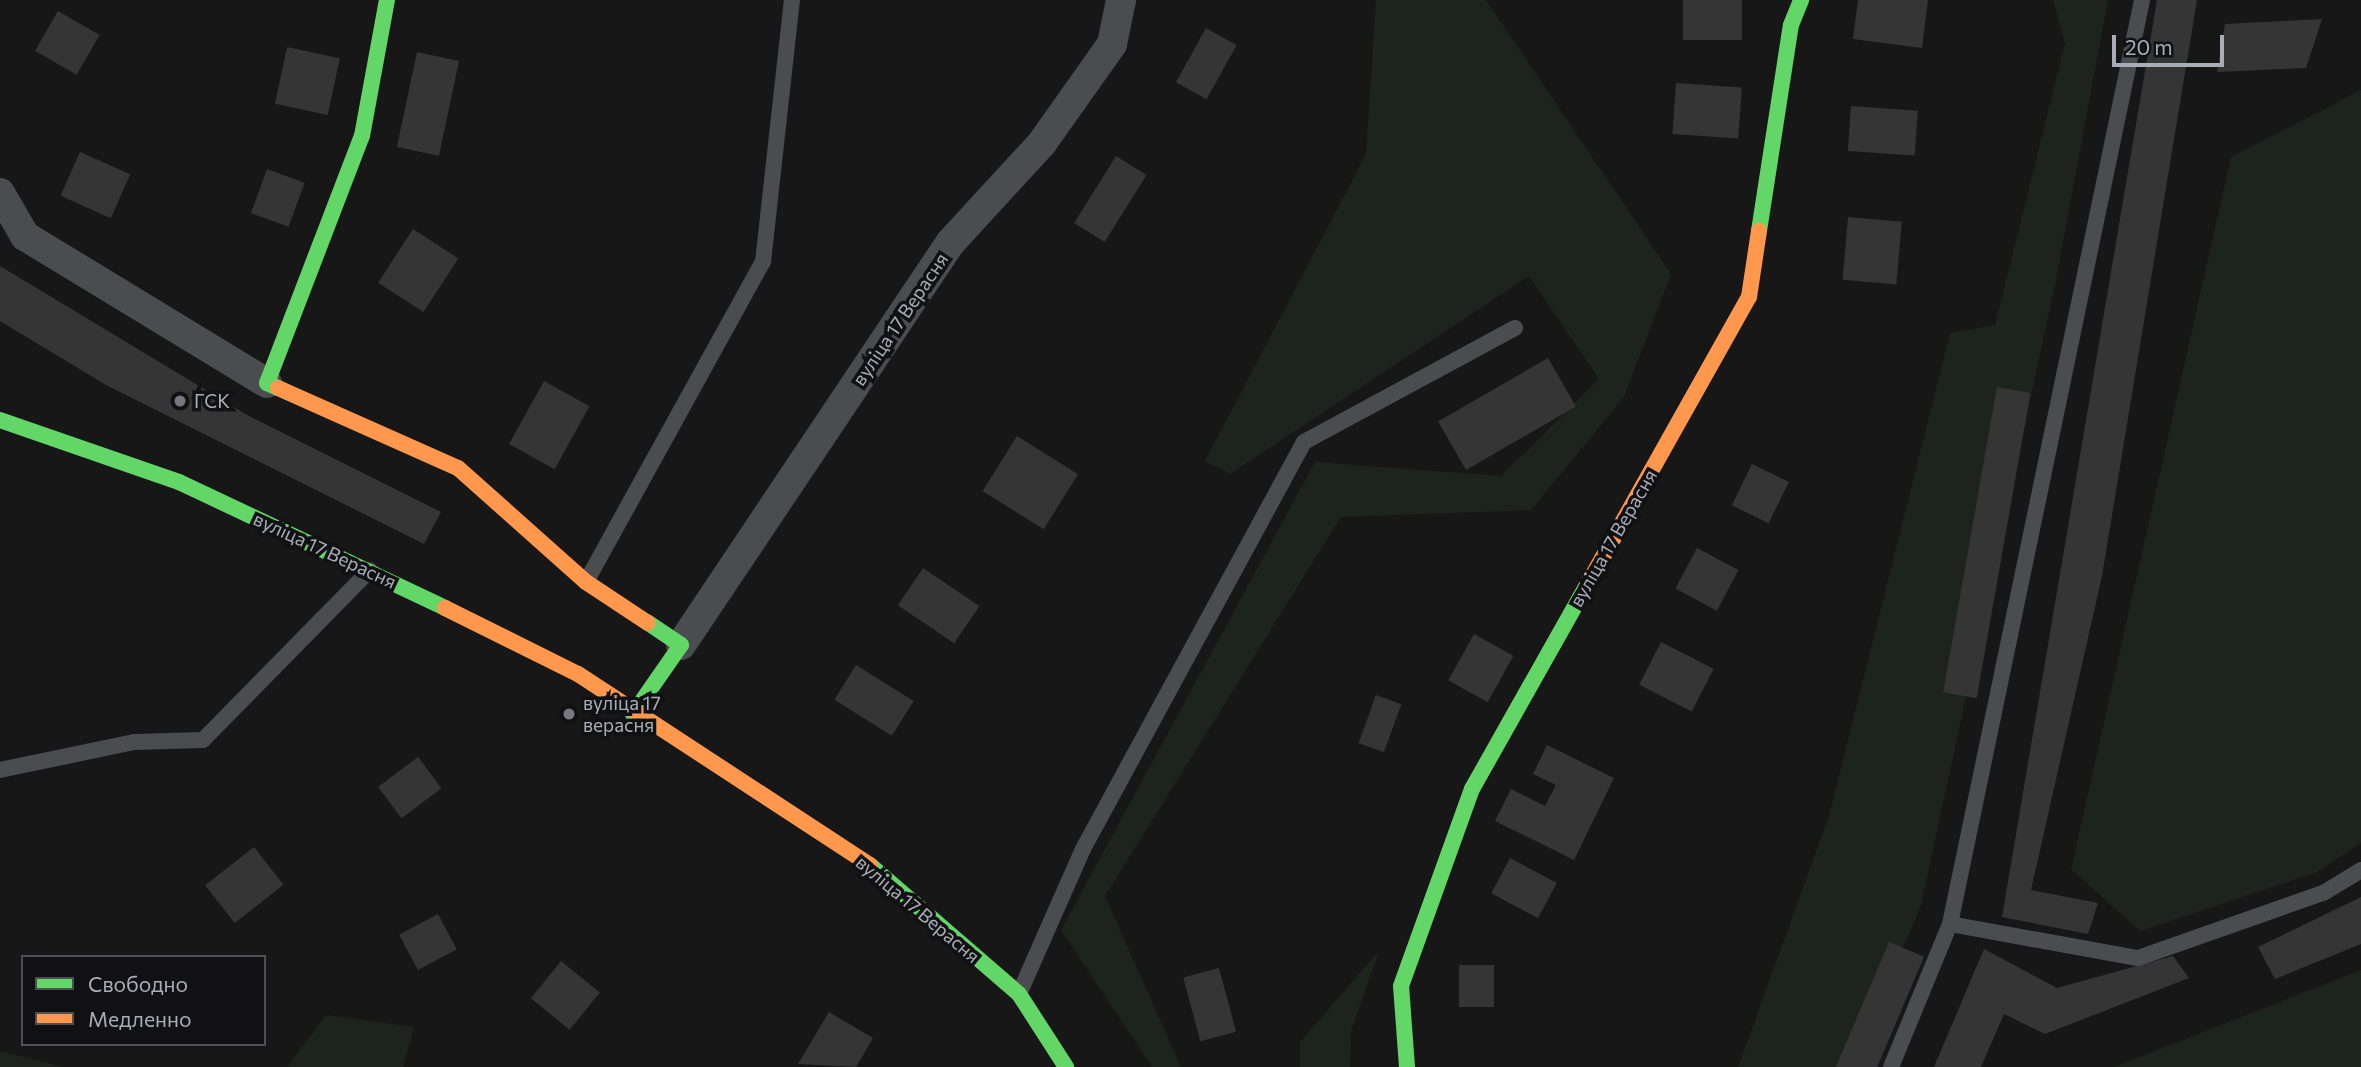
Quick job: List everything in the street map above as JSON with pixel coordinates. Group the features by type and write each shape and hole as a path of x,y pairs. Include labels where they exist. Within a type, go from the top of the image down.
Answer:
{"street":[{"path":"267,383 362,135 387,0"},
{"name":"вуліца 17 Верасня","path":"633,714 951,242 1042,143 1112,44 1121,0"},
{"name":"вуліца 17 Верасня","path":"1407,1067 1401,986 1472,789 1749,297 1791,25 1801,0"},
{"path":"0,193 25,236 267,383 458,468 586,582 681,645"},
{"name":"вуліца 17 Верасня","path":"0,420 179,482 370,570 578,674 633,714 877,870 1018,994 1066,1067"}],"lane":[{"path":"586,582 763,262 792,0"},
{"path":"1891,1067 1950,924 2142,0"},
{"path":"1018,994 1083,849 1304,442 1515,328"},
{"path":"0,770 134,742 203,740 370,570"},
{"path":"1950,924 2138,958 2325,892 2361,870"}],"shaded area":[{"path":"1376,0 1486,0 1671,274 1624,397 1531,510 1341,517 1105,896 1181,1067 1152,1067 1061,930 1315,462 1501,476 1599,379 1529,276 1230,474 1205,461 1366,154"},
{"path":"2053,0 2108,0 2056,280 1921,905 1853,1067 1738,1067 1829,816 1950,333 1995,325 2065,43"},
{"path":"2361,90 2361,843 2317,872 2140,931 2071,869 2231,157"},
{"path":"1379,951 1351,1031 1350,1067 1300,1067 1300,1042"},
{"path":"2361,970 2361,1067 2114,1067"},
{"path":"326,1015 414,1027 403,1067 287,1067"},
{"path":"0,1051 64,1067 0,1067"}],"building":[{"path":"1683,0 1742,0 1742,40 1683,40"},
{"path":"1858,0 1928,0 1922,48 1853,39"},
{"path":"2157,0 2197,0 2102,576 2031,890 2098,903 2088,934 2002,917"},
{"path":"58,11 100,35 77,75 35,51"},
{"path":"2322,19 2306,68 2217,72 2225,24"},
{"path":"1206,28 1237,45 1207,99 1176,82"},
{"path":"287,47 340,58 328,115 275,104"},
{"path":"417,52 459,61 439,156 397,147"},
{"path":"1676,83 1742,88 1738,138 1672,134"},
{"path":"1851,106 1918,111 1915,156 1848,151"},
{"path":"80,152 130,174 111,218 60,196"},
{"path":"1116,156 1147,175 1105,242 1074,223"},
{"path":"267,169 305,183 289,227 251,213"},
{"path":"1848,217 1902,222 1896,284 1843,280"},
{"path":"413,229 458,258 423,312 378,283"},
{"name":"ГСК","path":"0,266 249,416 441,512 424,544 106,385 0,321"},
{"path":"1548,358 1576,406 1466,470 1438,422"},
{"path":"544,381 589,406 555,469 509,444"},
{"path":"1997,387 2030,393 1977,698 1943,692"},
{"path":"1017,436 1078,474 1044,529 983,491"},
{"path":"1752,464 1789,482 1769,523 1732,505"},
{"path":"1697,548 1738,570 1717,611 1675,589"},
{"path":"923,568 979,606 954,643 898,605"},
{"path":"1474,634 1513,656 1488,702 1448,680"},
{"path":"1661,642 1714,669 1692,712 1639,685"},
{"path":"856,665 914,701 892,736 834,700"},
{"path":"1376,695 1401,704 1384,752 1359,743"},
{"path":"1547,745 1614,778 1574,860 1495,821 1511,789 1545,806 1556,785 1533,774"},
{"path":"418,757 441,788 402,818 378,787"},
{"path":"254,847 284,885 235,923 205,885"},
{"path":"1510,858 1557,883 1538,918 1491,893"},
{"path":"2361,897 2361,944 2275,979 2258,947"},
{"path":"438,914 457,949 418,970 399,935"},
{"path":"1889,942 1924,957 1877,1067 1836,1067"},
{"path":"1984,949 2057,988 2173,956 2189,978 2045,1034 2004,1014 1981,1067 1934,1067"},
{"path":"561,961 600,992 570,1030 531,998"},
{"path":"1459,965 1494,965 1494,1007 1459,1007"},
{"path":"1219,968 1236,1032 1200,1041 1183,978"},
{"path":"829,1012 873,1038 856,1067 798,1064"}],"traffic: fast":[{"path":"278,388 267,383 362,136 387,0"},
{"path":"1759,231 1791,25 1801,0"},
{"path":"0,420 179,482 445,608"},
{"path":"1407,1067 1401,986 1472,789 1590,580"},
{"path":"633,714 681,645 648,623"},
{"path":"870,865 1019,994 1066,1067"}],"traffic: slow":[{"path":"1590,580 1749,297 1759,231"},
{"path":"278,388 458,468 586,582 648,623"},
{"path":"445,608 578,674 870,865"}],"place":[{"name":"ГСК","path":"180,401"},
{"name":"вуліца 17 верасня","path":"569,714"}]}
